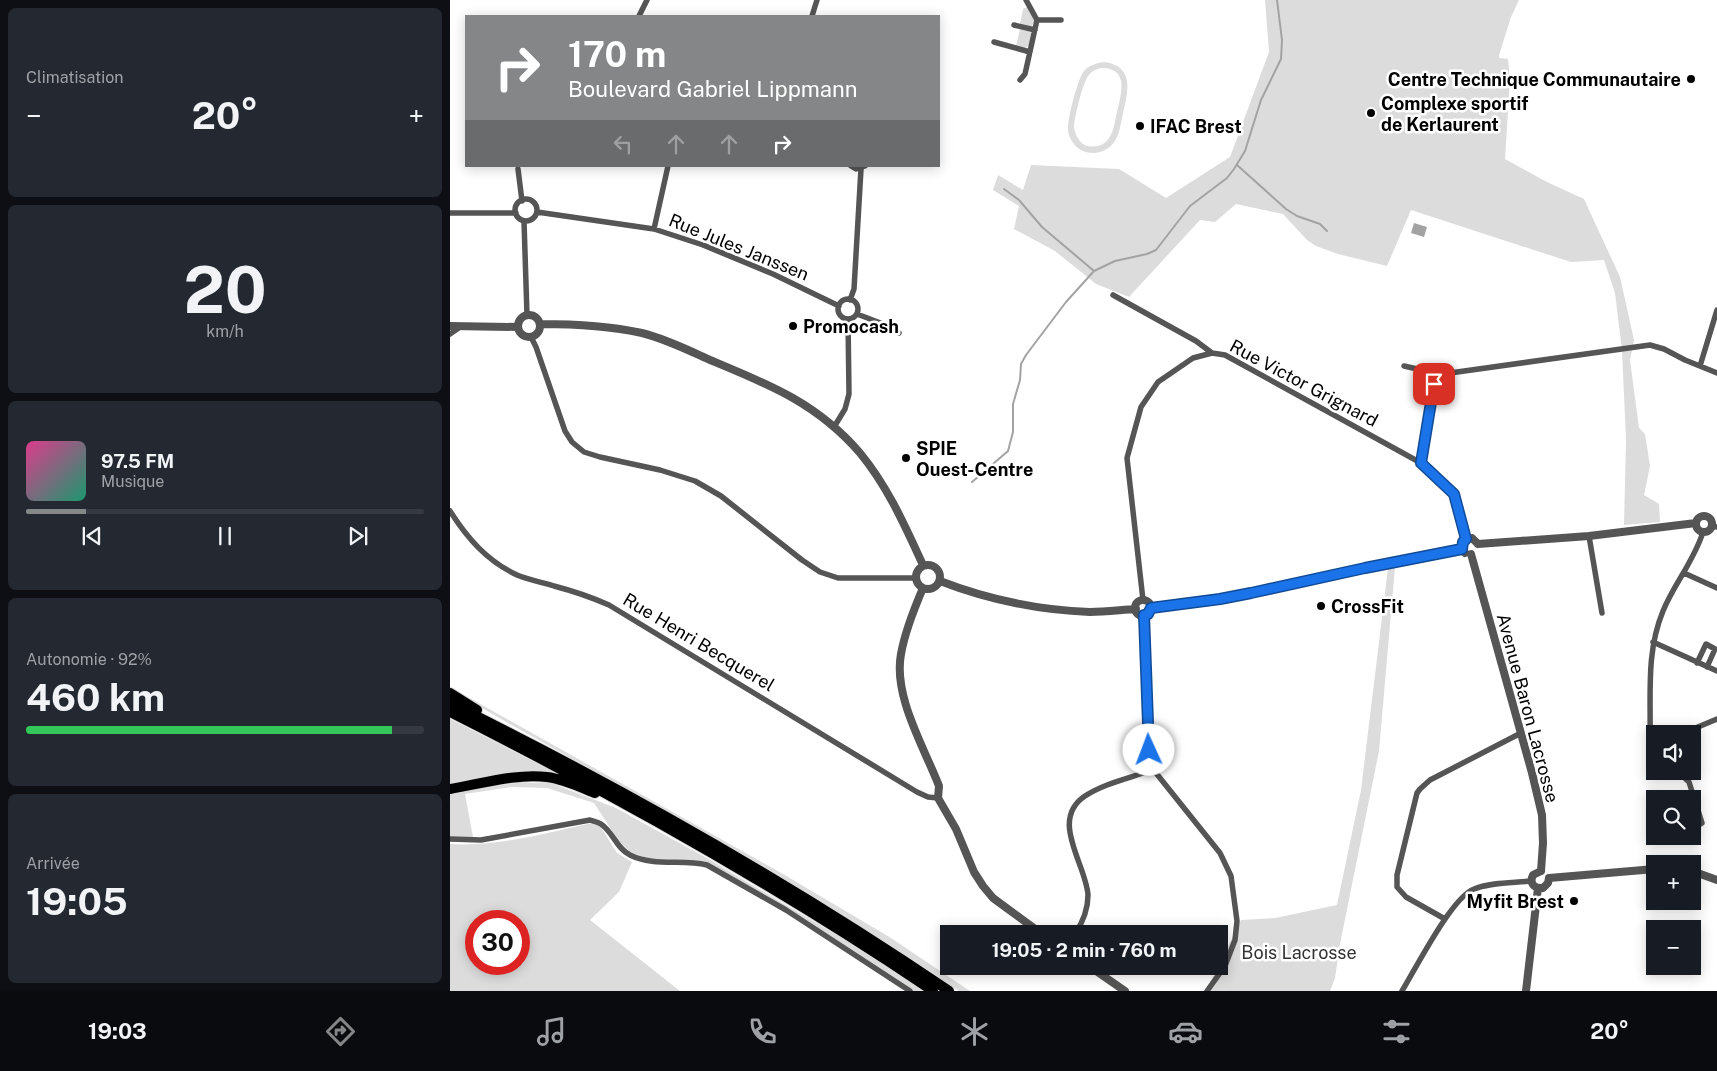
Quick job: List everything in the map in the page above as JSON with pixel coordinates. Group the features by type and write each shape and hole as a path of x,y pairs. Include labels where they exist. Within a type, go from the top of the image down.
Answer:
{"highway":[{"path":"450,693 544,751"},
{"path":"450,703 544,751 708,840 905,961 949,991"},
{"path":"450,712 551,764 685,837 791,900 933,991"},
{"path":"450,789 523,777 547,777 568,782 596,794 644,819 685,837"}],"street":[{"path":"640,15 647,0"},
{"path":"812,15 817,0"},
{"path":"1020,80 1025,74 1037,20 1026,0"},
{"path":"1037,20 1061,20"},
{"path":"1014,25 1035,30"},
{"path":"994,42 1030,52"},
{"path":"654,229 668,167"},
{"path":"850,300 854,289 863,168"},
{"path":"518,169 522,200"},
{"path":"522,200 529,200 536,205 537,212 531,220 524,221 520,219 516,212 518,204 522,200"},
{"path":"450,213 516,212"},
{"name":"Rue Jules Janssen","path":"537,212 654,229 703,244 773,274 839,306"},
{"path":"524,221 527,315"},
{"path":"1113,295 1196,341 1212,353"},
{"path":"846,300 850,300 854,301 858,307 857,314 848,319 841,316 838,309 846,300"},
{"path":"1700,366 1717,310"},
{"path":"857,314 883,324 899,333"},
{"path":"527,315 536,317 540,324 540,331 531,337 522,335 518,327 520,319 527,315"},
{"path":"834,427 845,409 848,394 848,319"},
{"path":"540,324 604,326 661,339 780,390 810,408 834,427 859,452 879,479 891,498 923,565"},
{"path":"450,326 518,327"},
{"path":"450,334 462,326"},
{"path":"531,337 536,346 565,431 572,442 584,452 660,470 695,481 721,496 820,572 838,578 916,578"},
{"path":"1404,366 1435,374 1650,345 1664,349 1717,373"},
{"name":"Rue Victor Grignard","path":"1143,600 1127,458 1141,407 1158,382 1193,358 1212,353 1225,355 1421,463 1454,494 1466,539"},
{"path":"1421,463 1435,374"},
{"name":"Rue Henri Becquerel","path":"450,511 461,529 475,546 515,574 577,592 609,605 917,792 938,798"},
{"path":"1713,524 1702,516 1698,518 1696,523 1698,530 1703,532 1710,530 1713,524 1717,512"},
{"path":"1462,549 1463,542 1466,539 1472,538 1478,544 1589,536 1696,523"},
{"path":"1652,725 1650,674 1653,642 1664,610 1703,532"},
{"path":"1589,536 1602,612"},
{"path":"1462,549 1466,553 1471,554 1477,551 1478,544"},
{"path":"1151,608 1220,599 1462,549"},
{"name":"Avenue Baron Lacrosse","path":"1471,554 1542,815 1541,871"},
{"path":"923,565 931,565 938,569 941,576 940,581 933,588 923,588 918,584 916,578 917,570 923,565"},
{"path":"1684,573 1717,588"},
{"path":"940,581 990,599 1046,609 1091,612 1136,609"},
{"path":"923,588 900,655 902,693 939,786 938,798 956,828 974,872 992,898 1030,925"},
{"path":"1143,600 1148,601 1151,608 1148,614 1144,615 1138,613 1136,604 1143,600"},
{"path":"1144,615 1149,750 1152,770 1220,853 1231,876 1237,921 1235,940 1225,966 1207,991"},
{"path":"1653,642 1717,671"},
{"path":"1697,662 1706,644 1715,649 1706,667"},
{"path":"1701,726 1717,719"},
{"path":"1445,919 1406,896 1398,888 1398,875 1417,793 1430,780 1521,733"},
{"path":"1081,925 1084,920 1088,897 1069,832 1071,813 1083,797 1100,788 1152,770"},
{"path":"450,839 482,840 590,820 600,823 627,854 637,858 651,862 696,862 708,865 786,910 910,991"},
{"path":"1531,881 1535,873 1541,871 1549,878"},
{"path":"1549,878 1646,871"},
{"path":"1701,874 1717,880"},
{"path":"1531,881 1534,886 1543,888 1547,885 1549,878"},
{"path":"1402,991 1445,919 1466,892 1486,886 1531,881"},
{"path":"1526,991 1538,888"},
{"path":"1102,975 1125,991"}],"green space":[{"name":"Complexe sportif de Kerlaurent","path":"1265,0 1519,0 1511,17 1499,55 1499,58 1508,59 1510,79 1505,159 1547,182 1584,199 1620,277 1634,340 1630,360 1639,428 1645,434 1650,466 1644,495 1659,504 1660,522 1624,525 1626,440 1622,350 1615,293 1604,260 1571,262 1411,210 1387,266 1338,254 1316,246 1307,240 1283,214 1236,204 1215,222 1200,220 1129,297 1096,284 1055,251 1014,229 1019,206 993,190 998,175 1023,190 1031,165 1119,169 1166,198 1230,157 1269,52"},
{"path":"1027,7 1035,21 1031,27 1020,24 1023,9"},
{"path":"1020,29 1032,34 1029,46 1025,48 1016,46"},
{"path":"1104,62 1114,64 1125,74 1127,81 1126,97 1116,139 1108,148 1096,153 1090,153 1079,148 1071,139 1068,125 1069,118 1073,99 1084,71 1088,67","holes":["1101,68 1110,69 1120,77 1121,83 1114,127 1110,137 1103,144 1086,146 1078,139 1074,127 1081,93 1091,73"]},
{"name":"Bois Lacrosse","path":"1395,567 1379,751 1340,944 1335,978 1330,991 1206,991 1214,975 1228,975 1228,946 1241,920 1275,918 1337,905 1361,790 1388,568"},
{"path":"450,687 783,874 891,938 940,971 940,975 946,975 970,991 959,991 852,922 744,856 450,689"},
{"path":"450,719 556,773 555,775 450,785"},
{"path":"516,783 551,783 616,808 705,857 850,943 923,991 913,991 757,891 704,861 649,859 630,852 618,840 594,803 547,788 512,787 465,794 473,837 450,837 450,793"},
{"path":"592,823 600,826 617,853 632,862 619,892 590,920 680,991 450,991 450,844 486,843 539,835"}],"shaded area":[{"path":"1414,223 1427,227 1424,237 1411,233"}],"waterway":[{"path":"972,482 1008,451 1013,432 1013,404 1020,380 1021,364 1066,302 1094,271 1115,261 1147,254 1156,250 1190,206 1227,178 1234,169 1245,151 1261,100 1281,59 1282,40 1277,0"},
{"path":"1237,165 1286,209 1297,216 1320,224 1327,231"},
{"path":"1004,189 1019,200 1042,227 1094,271"}],"place":[{"name":"Centre Technique Communautaire","path":"1691,79"},
{"name":"Complexe sportif de Kerlaurent","path":"1371,113"},
{"name":"IFAC Brest","path":"1140,126"},
{"name":"Promocash","path":"793,326"},
{"name":"SPIE Ouest-Centre","path":"906,458"},
{"name":"CrossFit","path":"1321,606"},
{"name":"Myfit Brest","path":"1574,901"}],"route":[{"path":"1149,750 1144,615 1148,614 1151,608 1220,599 1462,549 1462,544 1466,539 1454,494 1421,463 1434,384"}]}
